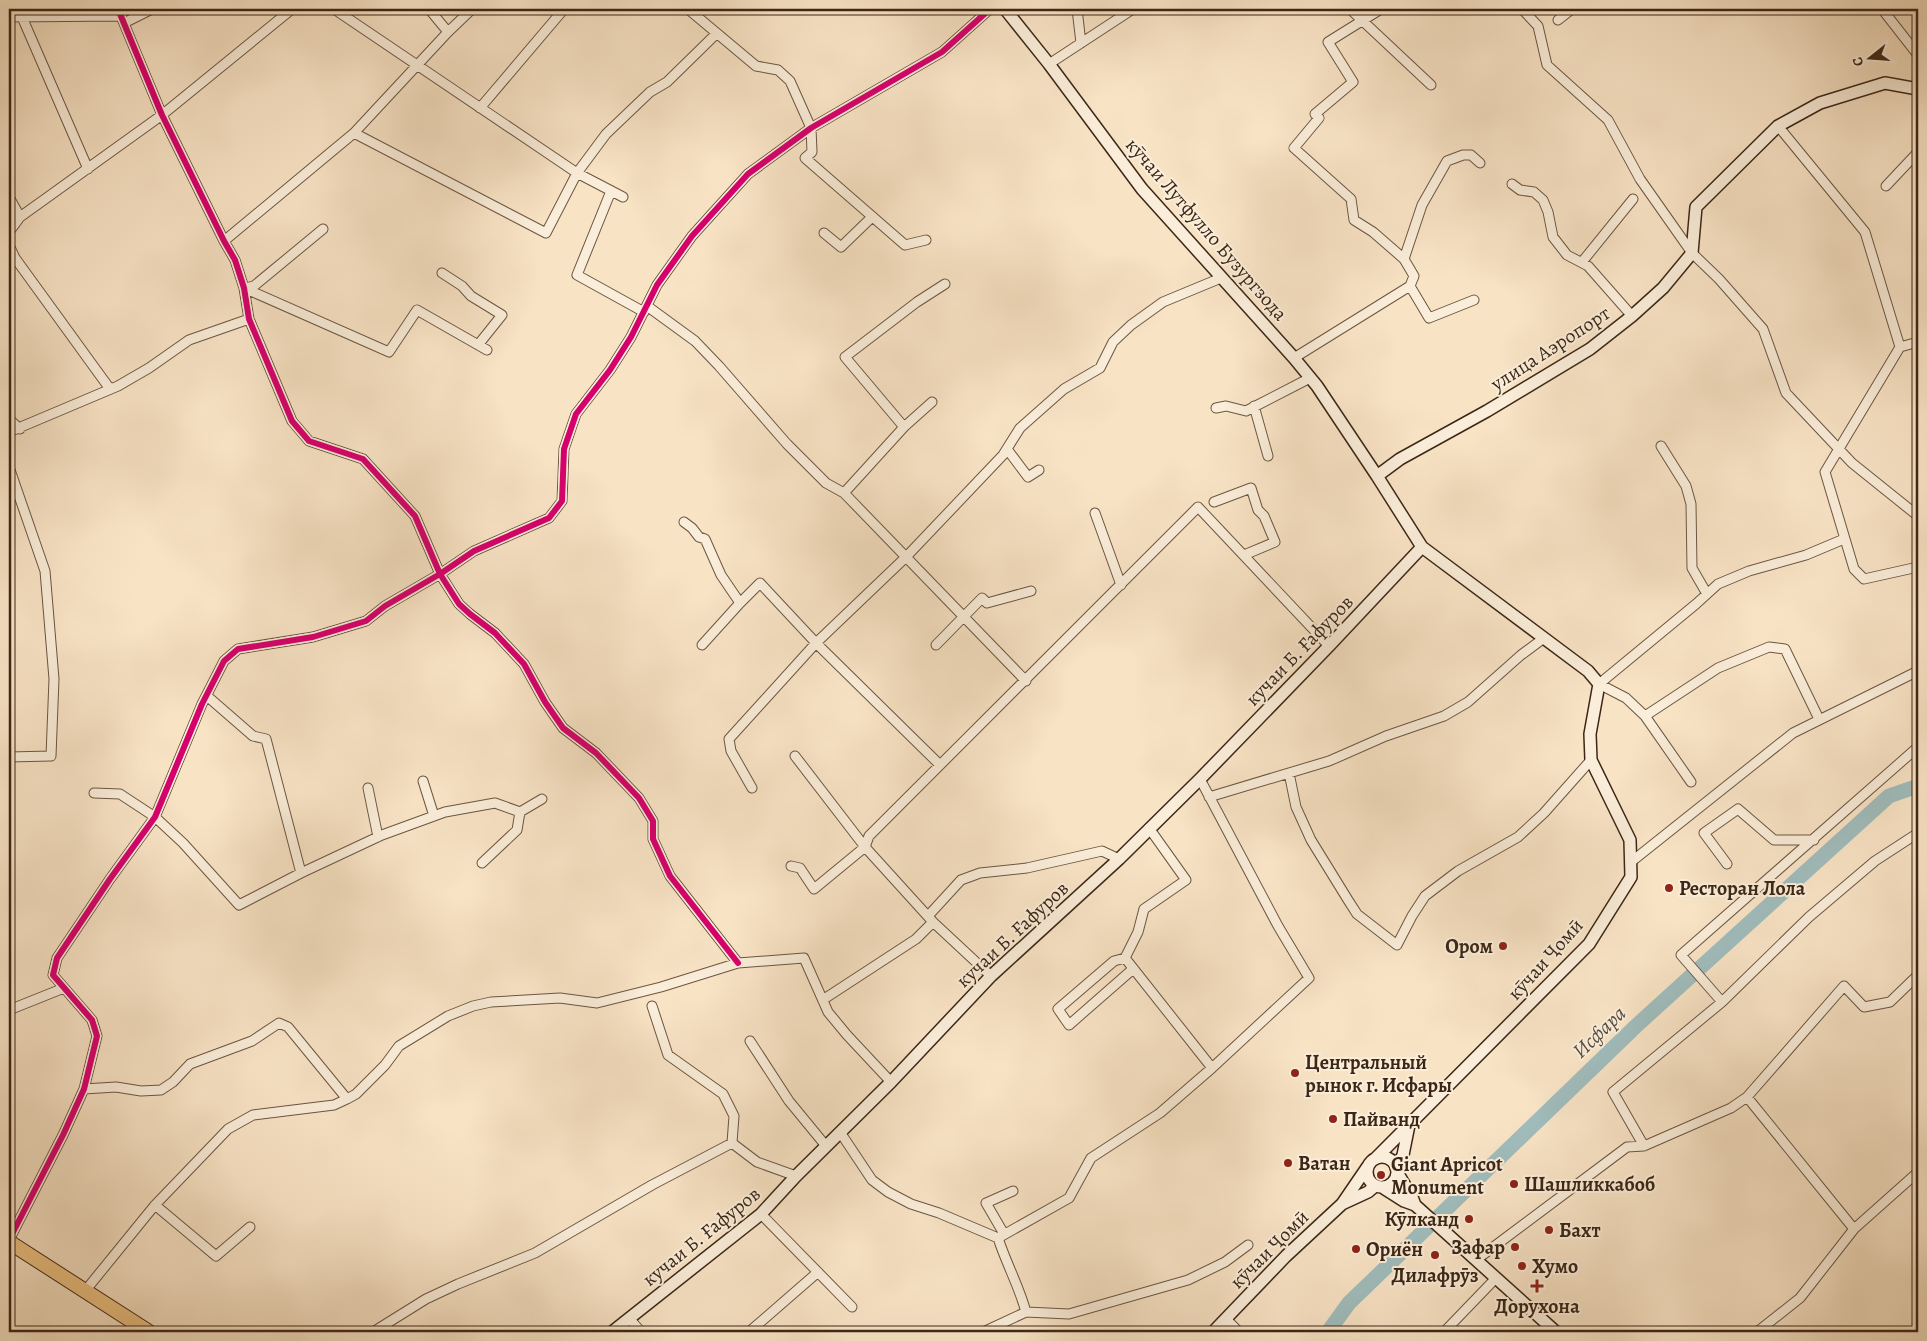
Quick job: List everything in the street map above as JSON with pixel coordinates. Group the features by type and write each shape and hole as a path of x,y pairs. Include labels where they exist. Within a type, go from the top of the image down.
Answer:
{"main road":[{"name":"кӯчаи Лутфулло Бузургзода","path":"1005,9 1049,64 1142,189 1310,378 1377,476 1422,547"},
{"path":"1692,253 1696,207 1778,126 1820,102 1885,83 1918,88"},
{"name":"улица Аэропорт","path":"1377,476 1400,459 1495,406 1590,349 1632,316 1663,288 1692,253"},
{"path":"1422,547 1588,671 1599,684"},
{"name":"кучаи Б. Ғафуров","path":"612,1332 761,1214 796,1176 892,1082 991,976 1120,859 1200,779 1422,547"},
{"name":"кӯчаи Ҷомӣ","path":"1213,1332 1286,1256 1342,1204 1371,1162 1589,944 1631,877 1630,840 1591,760 1590,734 1599,684"},
{"path":"1342,1204 1378,1186 1391,1184 1396,1176 1396,1170 1403,1155 1408,1125"},
{"path":"1418,1208 1390,1160 1380,1157 1371,1162 1367,1175 1378,1186 1418,1208 1556,1332"},
{"path":"9,1241 150,1332"}],"street":[{"path":"9,17 121,16 152,9"},
{"path":"9,232 20,216 162,115 292,9"},
{"path":"334,9 577,173 623,197"},
{"path":"429,9 448,32"},
{"path":"224,241 354,133 448,32 472,9"},
{"path":"480,108 564,9"},
{"path":"688,9 756,66 778,70 784,76 796,92 810,128 812,152 805,158 905,245 926,240"},
{"path":"9,1241 63,1135 84,1089 97,1036 92,1020 53,975 57,958 110,879 155,817 224,661 238,649 313,637 366,621 385,606 440,574 474,551 549,518 562,501 564,449 576,414 610,370 646,309 657,285 692,236 748,174 810,128 942,52 990,9"},
{"path":"1077,9 1081,43"},
{"path":"1049,64 1134,9"},
{"path":"1350,9 1431,85"},
{"path":"1294,358 1410,286 1414,276 1404,259 1372,232 1354,220 1351,199 1294,148 1319,118 1315,114 1353,82 1328,42 1381,9"},
{"path":"1522,9 1538,26 1547,65 1608,120 1640,179 1692,253 1719,279 1763,329 1786,393 1852,462 1918,516"},
{"path":"1558,20 1572,9"},
{"path":"1882,9 1918,55"},
{"path":"121,16 162,115 224,241 236,260 244,288 249,319 292,421 309,441 363,459 415,516 440,574 459,604 495,633 524,664 545,702 563,728 596,753 638,798 652,822 653,839 670,876 738,963"},
{"path":"22,17 88,169"},
{"path":"354,133 546,233 577,173 606,134 650,92 667,82 716,34"},
{"path":"1778,126 1865,232 1900,347"},
{"path":"1886,186 1918,152"},
{"path":"1404,259 1422,205 1447,161 1463,155 1471,155 1480,163"},
{"path":"1512,184 1520,190 1534,192 1543,200 1548,212 1553,237 1567,254 1588,266 1632,316"},
{"path":"611,191 577,275 646,309 695,341 806,463 826,483 844,492 1026,681"},
{"path":"9,197 20,216"},
{"path":"1582,262 1633,199"},
{"path":"824,233 841,247 872,217"},
{"path":"244,288 254,286 323,229"},
{"path":"9,245 15,258 110,389"},
{"path":"442,273 462,286 471,296 502,315 478,345"},
{"path":"752,788 731,751 729,739 816,643 906,557 1003,455 1020,428 1064,389 1100,368 1113,342 1131,325 1163,302 1221,278"},
{"path":"904,427 845,357 917,302 945,284"},
{"path":"1410,286 1429,318 1474,300"},
{"path":"244,288 389,352 417,310 487,350"},
{"path":"9,432 110,389 149,368 189,340 249,319"},
{"path":"1918,342 1900,347 1825,472 1854,569 1864,579 1918,567"},
{"path":"1216,408 1226,406 1246,410 1310,378"},
{"path":"844,492 904,427 932,402"},
{"path":"1254,406 1268,456"},
{"path":"9,419 20,428"},
{"path":"1661,446 1686,486 1691,504 1692,568 1707,594"},
{"path":"1007,449 1028,477 1039,470"},
{"path":"9,467 45,571 54,679 51,756 9,757"},
{"path":"1214,502 1251,488 1258,510 1264,516 1275,542 1244,555"},
{"path":"791,866 800,868 814,889 865,847 869,836 1198,507 1329,646"},
{"path":"1095,513 1121,585"},
{"path":"684,522 692,528 698,537 705,539 721,575 740,603"},
{"path":"1690,782 1645,716 1626,698 1599,684 1718,584 1741,574 1806,555 1844,539"},
{"path":"702,645 760,583 816,643 940,765"},
{"path":"936,645 982,598 987,603 1031,591"},
{"path":"1209,798 1329,761 1386,736 1444,716 1468,702 1521,655 1544,638"},
{"path":"1645,716 1718,668 1769,647 1785,649 1820,720"},
{"path":"1631,862 1793,732 1918,671"},
{"path":"207,696 252,736 266,739 301,873"},
{"path":"1719,998 1681,955 1918,747"},
{"path":"795,756 865,847 931,919 991,976"},
{"path":"1289,773 1296,807 1311,840 1348,900 1357,914 1397,945 1425,896 1458,871 1518,837 1544,813 1591,760"},
{"path":"840,1132 872,1180 888,1192 911,1204 1001,1236 1069,1198 1091,1158 1160,1113 1212,1068 1309,978 1278,926 1200,779"},
{"path":"423,780 434,816"},
{"path":"368,788 378,837"},
{"path":"94,793 120,794 155,817 184,843 239,905 378,837 445,812 495,804 520,812 542,799"},
{"path":"1727,864 1704,833 1738,809 1774,840 1814,840"},
{"path":"482,862 517,830 520,812"},
{"path":"1133,969 1069,1025 1058,1009 1114,961 1124,958 1138,932 1144,909 1186,880 1149,828"},
{"path":"1644,1146 1613,1092 1875,861 1918,833"},
{"path":"824,999 916,939 961,880 980,873 1027,868 1102,851 1120,859"},
{"path":"85,1291 155,1205 228,1129 253,1115 334,1105 347,1099 356,1094 379,1071 399,1046 448,1016 473,1006 491,1002 560,998 597,1004 661,987 738,963 804,958 824,999 828,1012 846,1035 892,1082"},
{"path":"1124,958 1212,1068"},
{"path":"1476,1260 1628,1147 1644,1146 1731,1108 1748,1097 1844,986 1864,1007 1890,1002 1918,974"},
{"path":"9,1010 64,988"},
{"path":"652,1006 668,1055 723,1094 734,1116 732,1143"},
{"path":"84,1089 116,1087 140,1091 161,1090 173,1082 190,1064 252,1042 279,1023 288,1027 347,1099"},
{"path":"750,1042 789,1101 826,1146"},
{"path":"1748,1097 1854,1229"},
{"path":"732,1143 757,1162 796,1176"},
{"path":"373,1332 426,1300 458,1284 535,1253 652,1185 732,1143"},
{"path":"1757,1332 1800,1298 1854,1229 1918,1172"},
{"path":"1013,1191 986,1203 1001,1236 1004,1258 1021,1292 1026,1312"},
{"path":"155,1205 216,1256 250,1227"},
{"path":"761,1214 852,1308"},
{"path":"983,1332 1026,1312 1069,1314 1188,1280 1225,1262 1248,1245"},
{"path":"749,1332 818,1272"},
{"path":"1444,1332 1496,1278"},
{"path":"629,1318 641,1332"},
{"path":"1226,1319 1239,1332"}],"waterway":[{"name":"Исфара","path":"1328,1332 1349,1303 1636,1026 1889,796 1918,786"}],"cycle path":[{"path":"118,9 162,115 235,260 244,288 249,319 292,421 309,441 363,459 415,516 440,574 459,604 495,633 524,664 545,702 563,728 596,753 639,798 653,821 653,839 670,876 738,963"},
{"path":"9,1240 63,1135 84,1089 97,1036 92,1020 53,975 57,958 110,879 155,817 202,704 224,661 238,649 313,637 366,621 385,606 440,574 474,551 549,518 562,501 564,449 576,414 610,370 631,337 657,285 692,236 748,174 811,128 942,52 990,9"}],"place":[{"name":"Ресторан Лола","path":"1669,888"},
{"name":"Ором","path":"1503,946"},
{"name":"Центральный рынок г. Исфары","path":"1295,1073"},
{"name":"Пайванд","path":"1333,1119"},
{"name":"Ватан","path":"1288,1163"},
{"name":"Giant Apricot Monument","path":"1381,1175"},
{"name":"Шашликкабоб","path":"1514,1184"},
{"name":"Кӯлканд","path":"1469,1219"},
{"name":"Бахт","path":"1549,1230"},
{"name":"Зафар","path":"1515,1247"},
{"name":"Ориён","path":"1356,1249"},
{"name":"Дилафрӯз","path":"1435,1255"},
{"name":"Хумо","path":"1522,1266"},
{"name":"Дорухона","path":"1537,1286"}]}
